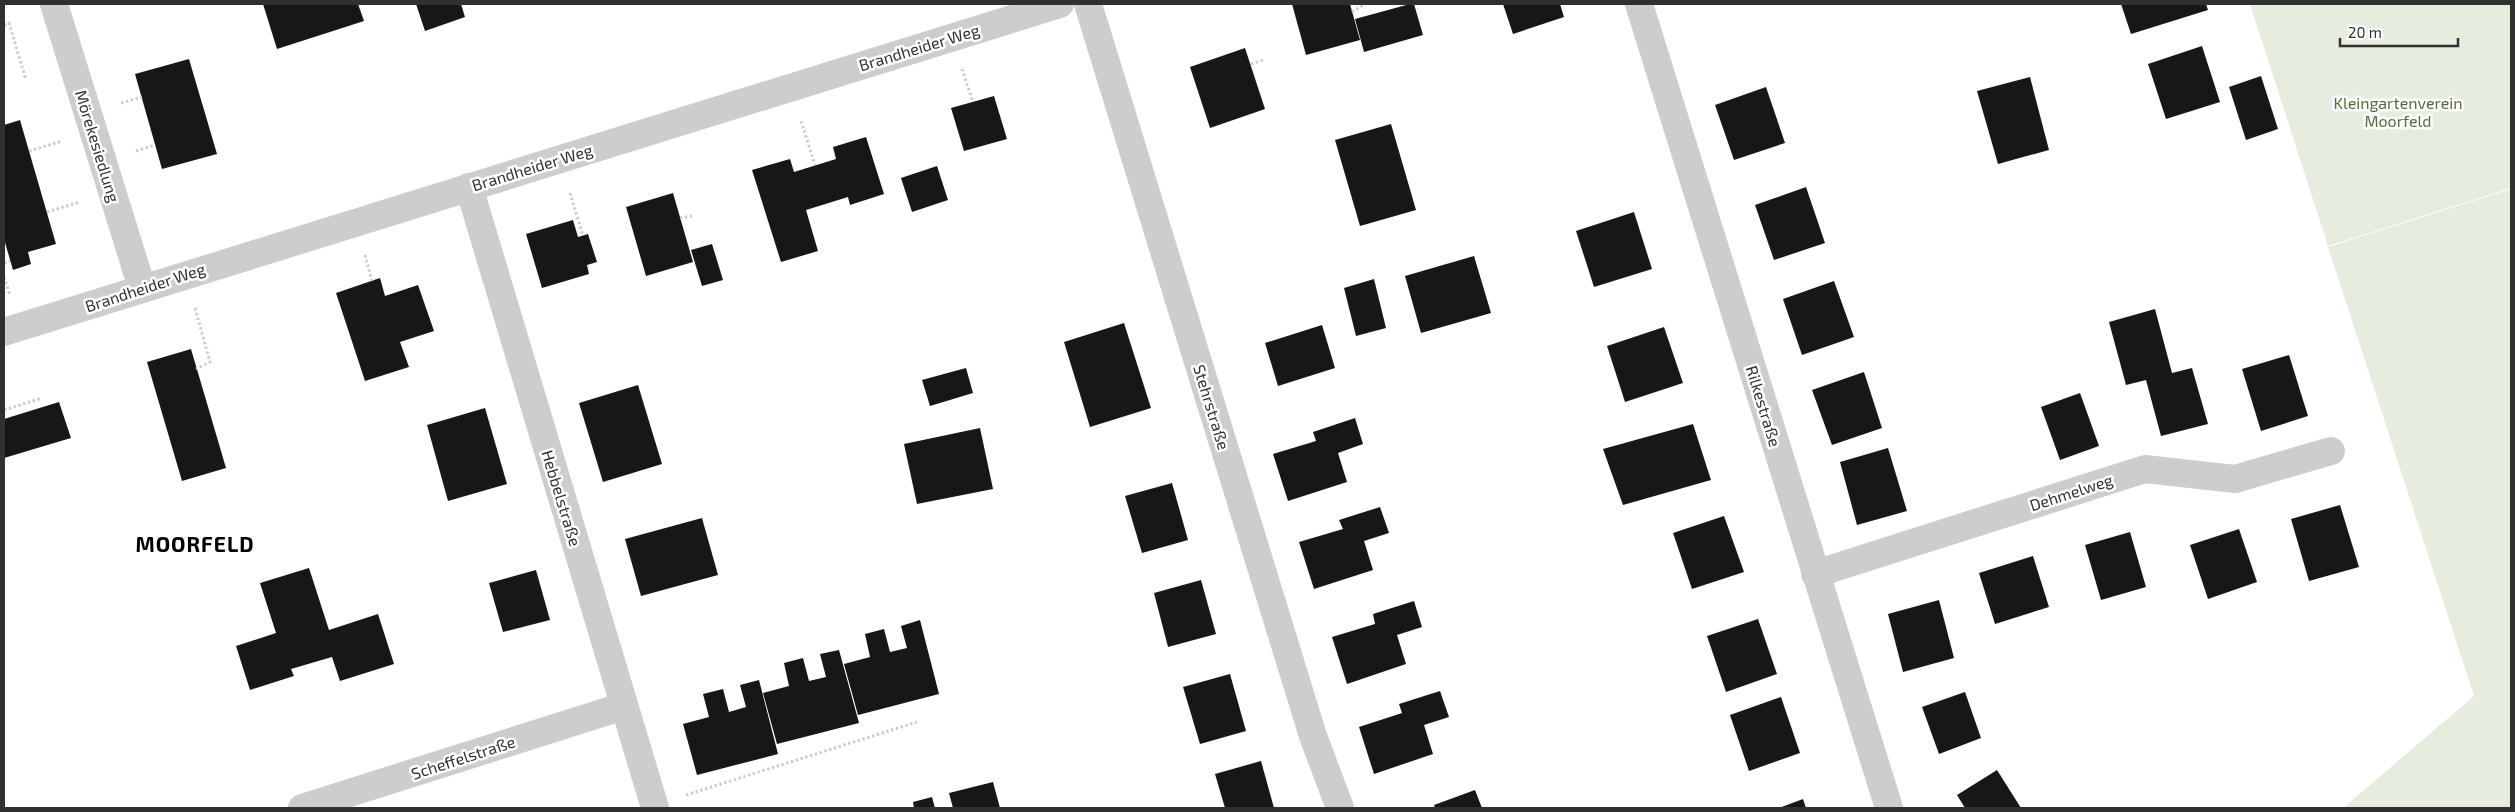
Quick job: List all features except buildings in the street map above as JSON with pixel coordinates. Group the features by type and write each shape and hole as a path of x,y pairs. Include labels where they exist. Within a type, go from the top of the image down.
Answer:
{"street":[{"name":"Mörekesiedlung","path":"54,4 142,288"},
{"name":"Brandheider Weg","path":"4,332 1060,4"},
{"name":"Stehrstraße","path":"1088,4 1313,736 1340,808"},
{"name":"Rilkestraße","path":"1639,4 1889,808"},
{"name":"Hebbelstraße","path":"469,187 655,807"},
{"name":"Dehmelweg","path":"1815,574 2145,468 2235,480 2331,451"},
{"name":"Scheffelstraße","path":"302,808 624,706"}],"path":[{"path":"1352,12 1365,4"},
{"path":"4,25 9,23 26,80"},
{"path":"1251,64 1263,60"},
{"path":"804,128 815,165"},
{"path":"560,158 583,236"},
{"path":"680,218 692,216"},
{"path":"4,262 10,260"},
{"path":"185,275 210,362 196,369"},
{"path":"4,410 42,398"},
{"path":"655,807 917,722"}],"green space":[{"name":"Kleingartenverein Moorfeld","path":"2250,4 2511,4 2511,188 2328,246"},
{"path":"2511,189 2511,808 2343,808 2474,696 2328,247"}],"district":[{"name":"MOORFELD","path":"195,543"}]}
